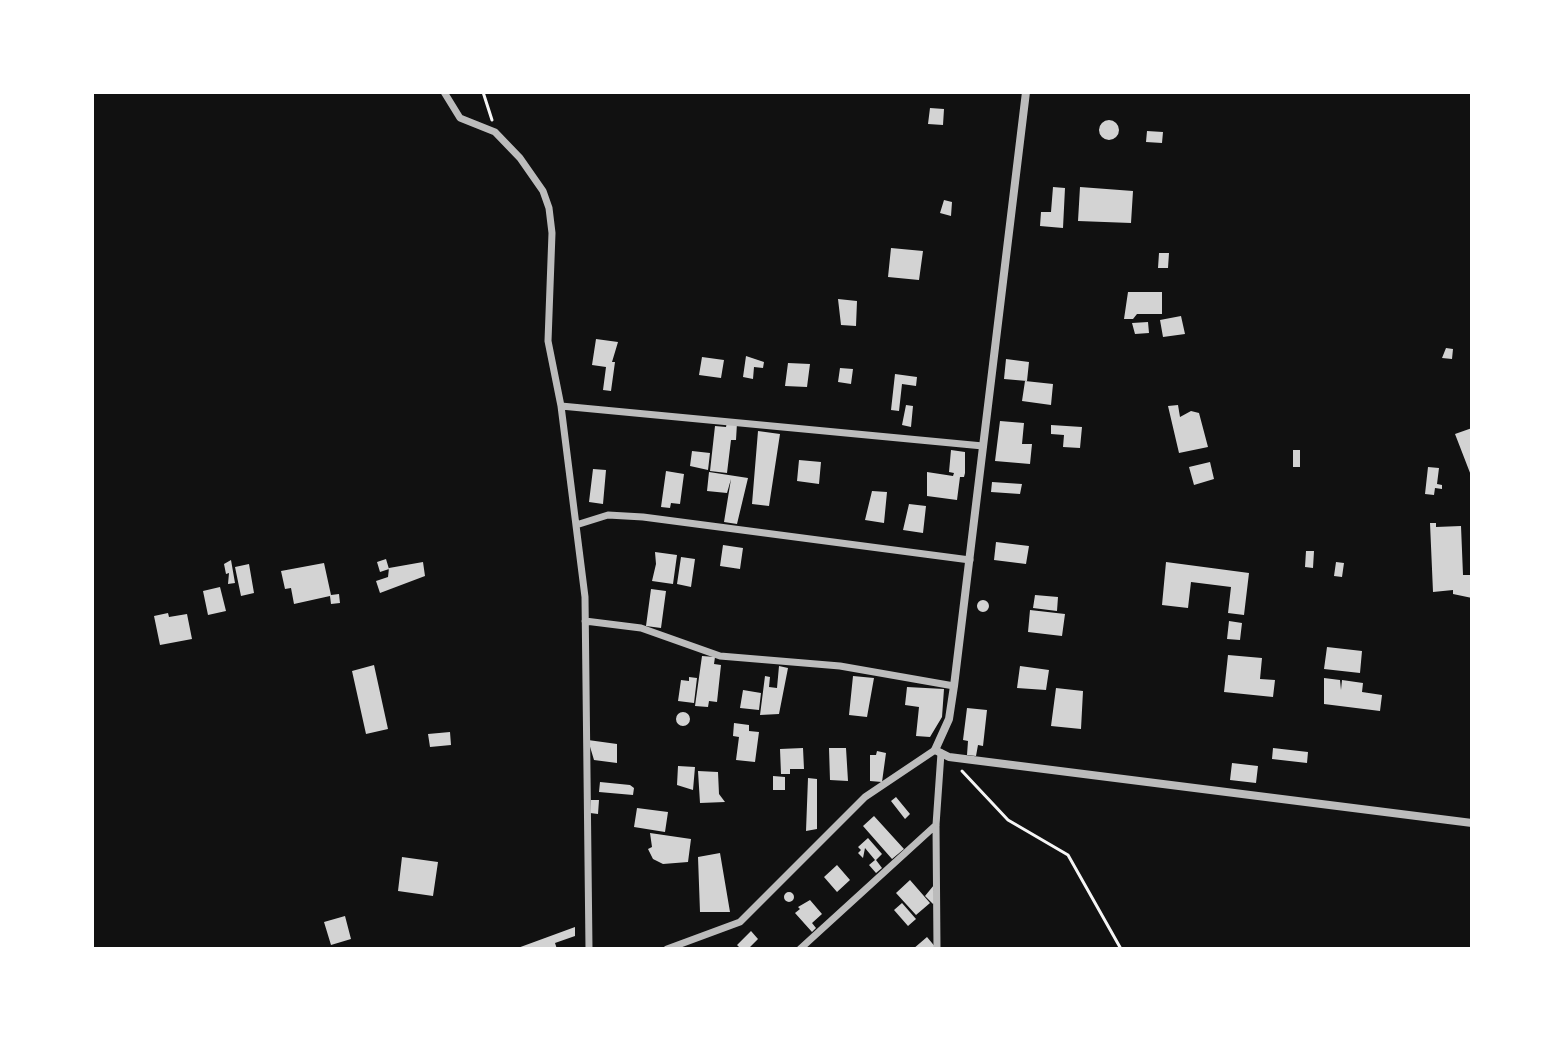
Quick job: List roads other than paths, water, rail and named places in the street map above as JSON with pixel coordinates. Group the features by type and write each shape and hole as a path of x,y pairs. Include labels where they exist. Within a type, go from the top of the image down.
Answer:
{"street":[{"path":"444,92 460,118 495,132 520,158 543,191 549,208 552,233 548,341 561,406 585,621 589,949"},
{"path":"937,949 936,825 942,753 954,686 1026,92"},
{"path":"561,406 983,446"},
{"path":"576,525 608,515 643,517 970,560"},
{"path":"585,621 641,628 720,656 840,666 954,686"},
{"path":"667,949 740,922 865,797 942,753 1472,823"},
{"path":"800,949 936,825"}]}
